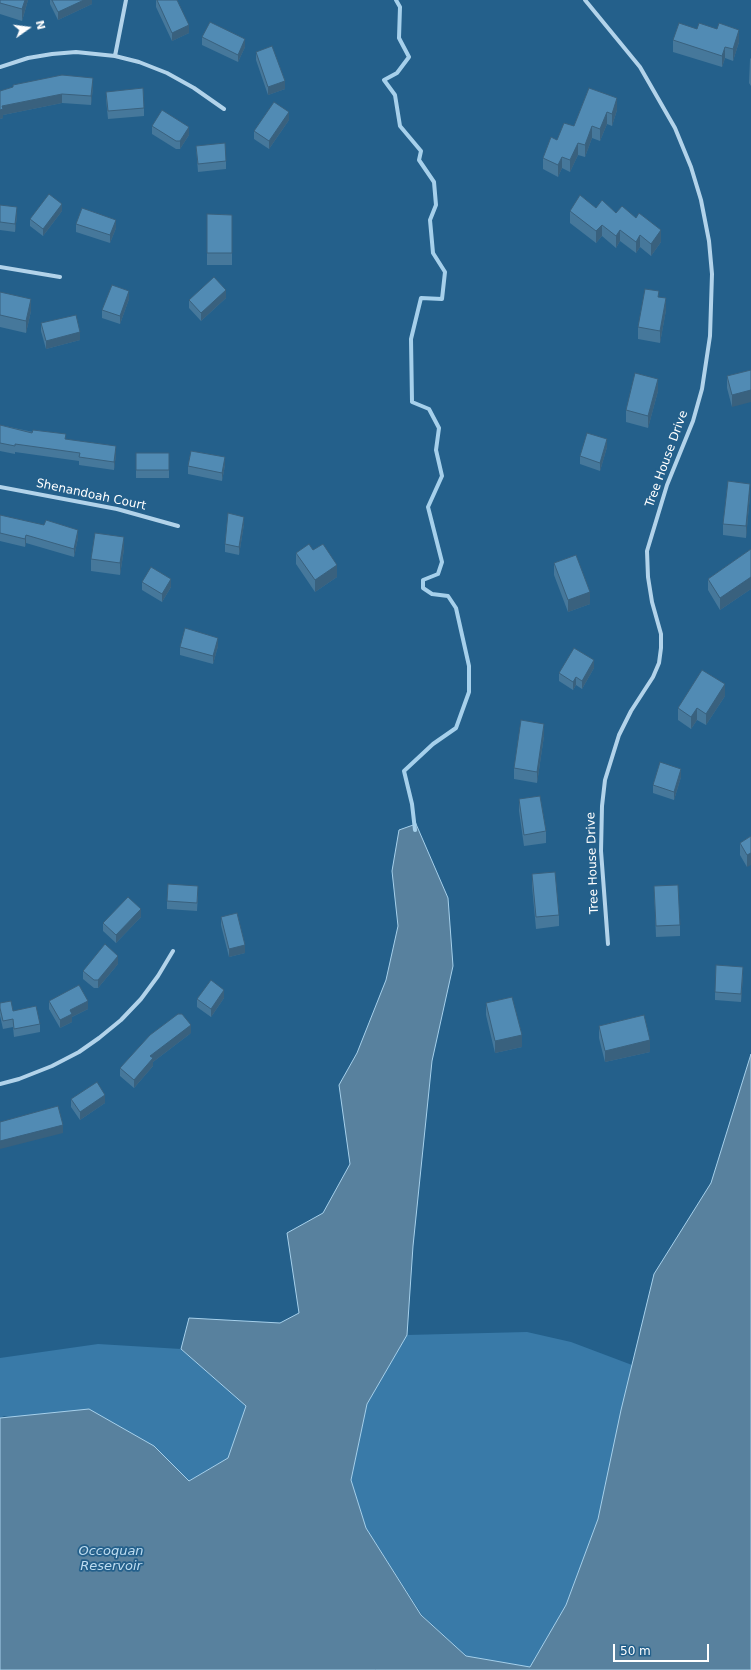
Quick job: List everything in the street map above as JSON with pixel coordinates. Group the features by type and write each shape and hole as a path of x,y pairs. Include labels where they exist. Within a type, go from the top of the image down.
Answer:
{"street":[{"path":"115,56 126,0"},
{"name":"Tree House Drive","path":"585,0 640,67 675,128 691,167 701,200 709,241 712,281 710,336 702,389 693,421 667,485 647,551 651,596 661,634 659,663 653,677 631,710 619,734 605,780 602,806 601,851 608,944"},
{"path":"0,67 28,58 52,54 76,52 115,56 139,62 167,74 194,88 224,109"},
{"path":"0,267 60,277"},
{"name":"Shenandoah Court","path":"0,486 117,509 178,526"},
{"path":"0,1084 19,1079 52,1066 79,1052 99,1038 121,1020 141,999 158,976 173,951"}],"shaded area":[{"path":"527,1332 571,1342 632,1365 598,1519 566,1605 530,1667 466,1656 422,1615 366,1528 351,1480 367,1404 407,1335"},
{"path":"98,1344 181,1349 246,1406 228,1458 189,1481 154,1446 4,1416 0,1418 0,1358"}],"water":[{"name":"Occoquan Reservoir","path":"416,824 448,898 453,966 432,1061 413,1246 407,1335 367,1404 351,1480 366,1528 421,1615 466,1656 530,1667 566,1605 598,1519 621,1410 654,1274 711,1183 751,1054 751,1670 0,1670 0,1418 89,1409 154,1446 189,1481 228,1458 246,1406 181,1349 189,1318 280,1323 299,1313 287,1233 323,1213 350,1164 339,1085 357,1053 386,980 398,926 392,871 399,830"}],"building":[{"path":"0,0 25,0 22,9 0,3"},
{"path":"52,0 84,0 58,12"},
{"path":"157,0 177,0 189,25 172,33"},
{"path":"210,22 245,39 238,55 202,37"},
{"path":"679,23 697,29 699,23 717,29 719,23 739,30 733,49 725,47 722,56 673,40"},
{"path":"272,46 285,81 268,87 256,52"},
{"path":"62,75 93,78 91,96 62,94 2,106 3,109 0,110 0,91 13,87 13,85"},
{"path":"143,88 144,108 108,111 106,92"},
{"path":"589,88 617,98 612,114 607,112 600,129 592,126 585,145 578,143 570,160 562,157 558,165 543,158 551,137 557,140 564,123 574,126"},
{"path":"274,102 289,112 269,141 254,131"},
{"path":"162,110 189,127 180,141 176,141 152,126"},
{"path":"225,143 226,161 198,164 196,146"},
{"path":"49,194 62,204 43,229 30,219"},
{"path":"580,195 596,208 602,200 616,213 622,206 636,218 639,213 661,230 651,244 640,235 636,242 620,230 616,236 602,225 596,231 570,211"},
{"path":"0,205 17,207 15,224 0,222"},
{"path":"82,208 116,220 110,235 76,224"},
{"path":"207,214 232,215 232,253 207,253"},
{"path":"214,277 226,290 201,313 189,300"},
{"path":"112,285 129,291 120,316 102,310"},
{"path":"645,289 659,291 658,297 666,298 660,331 638,327"},
{"path":"0,292 31,299 26,321 0,315"},
{"path":"76,315 80,332 46,341 41,323"},
{"path":"751,370 751,390 732,395 727,376"},
{"path":"635,373 658,379 648,416 626,410"},
{"path":"0,425 32,433 33,430 66,434 65,439 116,446 114,462 79,457 80,453 0,443"},
{"path":"587,433 607,439 600,463 580,456"},
{"path":"191,451 225,457 222,473 188,466"},
{"path":"136,453 169,453 169,470 136,470"},
{"path":"728,481 750,484 746,526 723,524"},
{"path":"228,513 244,517 239,547 225,544"},
{"path":"0,515 44,525 46,520 78,530 74,549 26,535 25,539 0,533"},
{"path":"95,533 124,537 120,563 91,559"},
{"path":"309,544 313,550 323,544 337,565 315,580 296,553"},
{"path":"751,549 751,577 720,598 708,579"},
{"path":"576,555 590,592 568,600 554,563"},
{"path":"151,567 171,579 162,594 142,582"},
{"path":"185,628 218,638 213,656 180,647"},
{"path":"574,648 594,660 582,681 576,677 573,682 559,673"},
{"path":"702,670 725,684 706,714 697,708 691,717 678,708"},
{"path":"521,720 544,724 537,772 514,768"},
{"path":"660,762 681,769 674,792 653,785"},
{"path":"540,796 546,831 524,835 519,799"},
{"path":"751,836 751,853 747,855 740,843"},
{"path":"555,872 559,915 536,917 532,874"},
{"path":"168,884 198,886 197,903 167,901"},
{"path":"678,885 680,925 656,926 654,886"},
{"path":"128,897 141,909 116,935 103,923"},
{"path":"237,913 245,945 229,949 221,917"},
{"path":"105,944 118,956 98,980 94,980 83,971"},
{"path":"716,965 743,967 741,994 715,992"},
{"path":"211,980 224,990 211,1009 197,999"},
{"path":"79,985 88,1001 70,1010 72,1014 60,1020 49,1001"},
{"path":"512,997 522,1035 495,1041 486,1003"},
{"path":"11,1001 13,1011 36,1006 40,1024 14,1029 13,1019 3,1021 0,1003"},
{"path":"178,1014 182,1014 191,1025 150,1056 153,1058 134,1080 120,1068 150,1035"},
{"path":"644,1015 650,1040 605,1051 599,1026"},
{"path":"97,1082 105,1095 80,1112 71,1099"},
{"path":"58,1106 63,1125 0,1141 0,1122"}],"waterway":[{"path":"396,0 400,7 399,38 409,57 397,73 384,80 395,95 400,126 421,151 419,160 434,182 436,205 430,220 433,253 445,272 442,299 421,298 411,339 412,402 429,409 439,428 436,450 442,476 428,507 442,562 438,574 423,580 423,588 432,594 448,596 456,608 469,666 469,692 456,728 433,744 404,771 412,804 415,830"}]}
